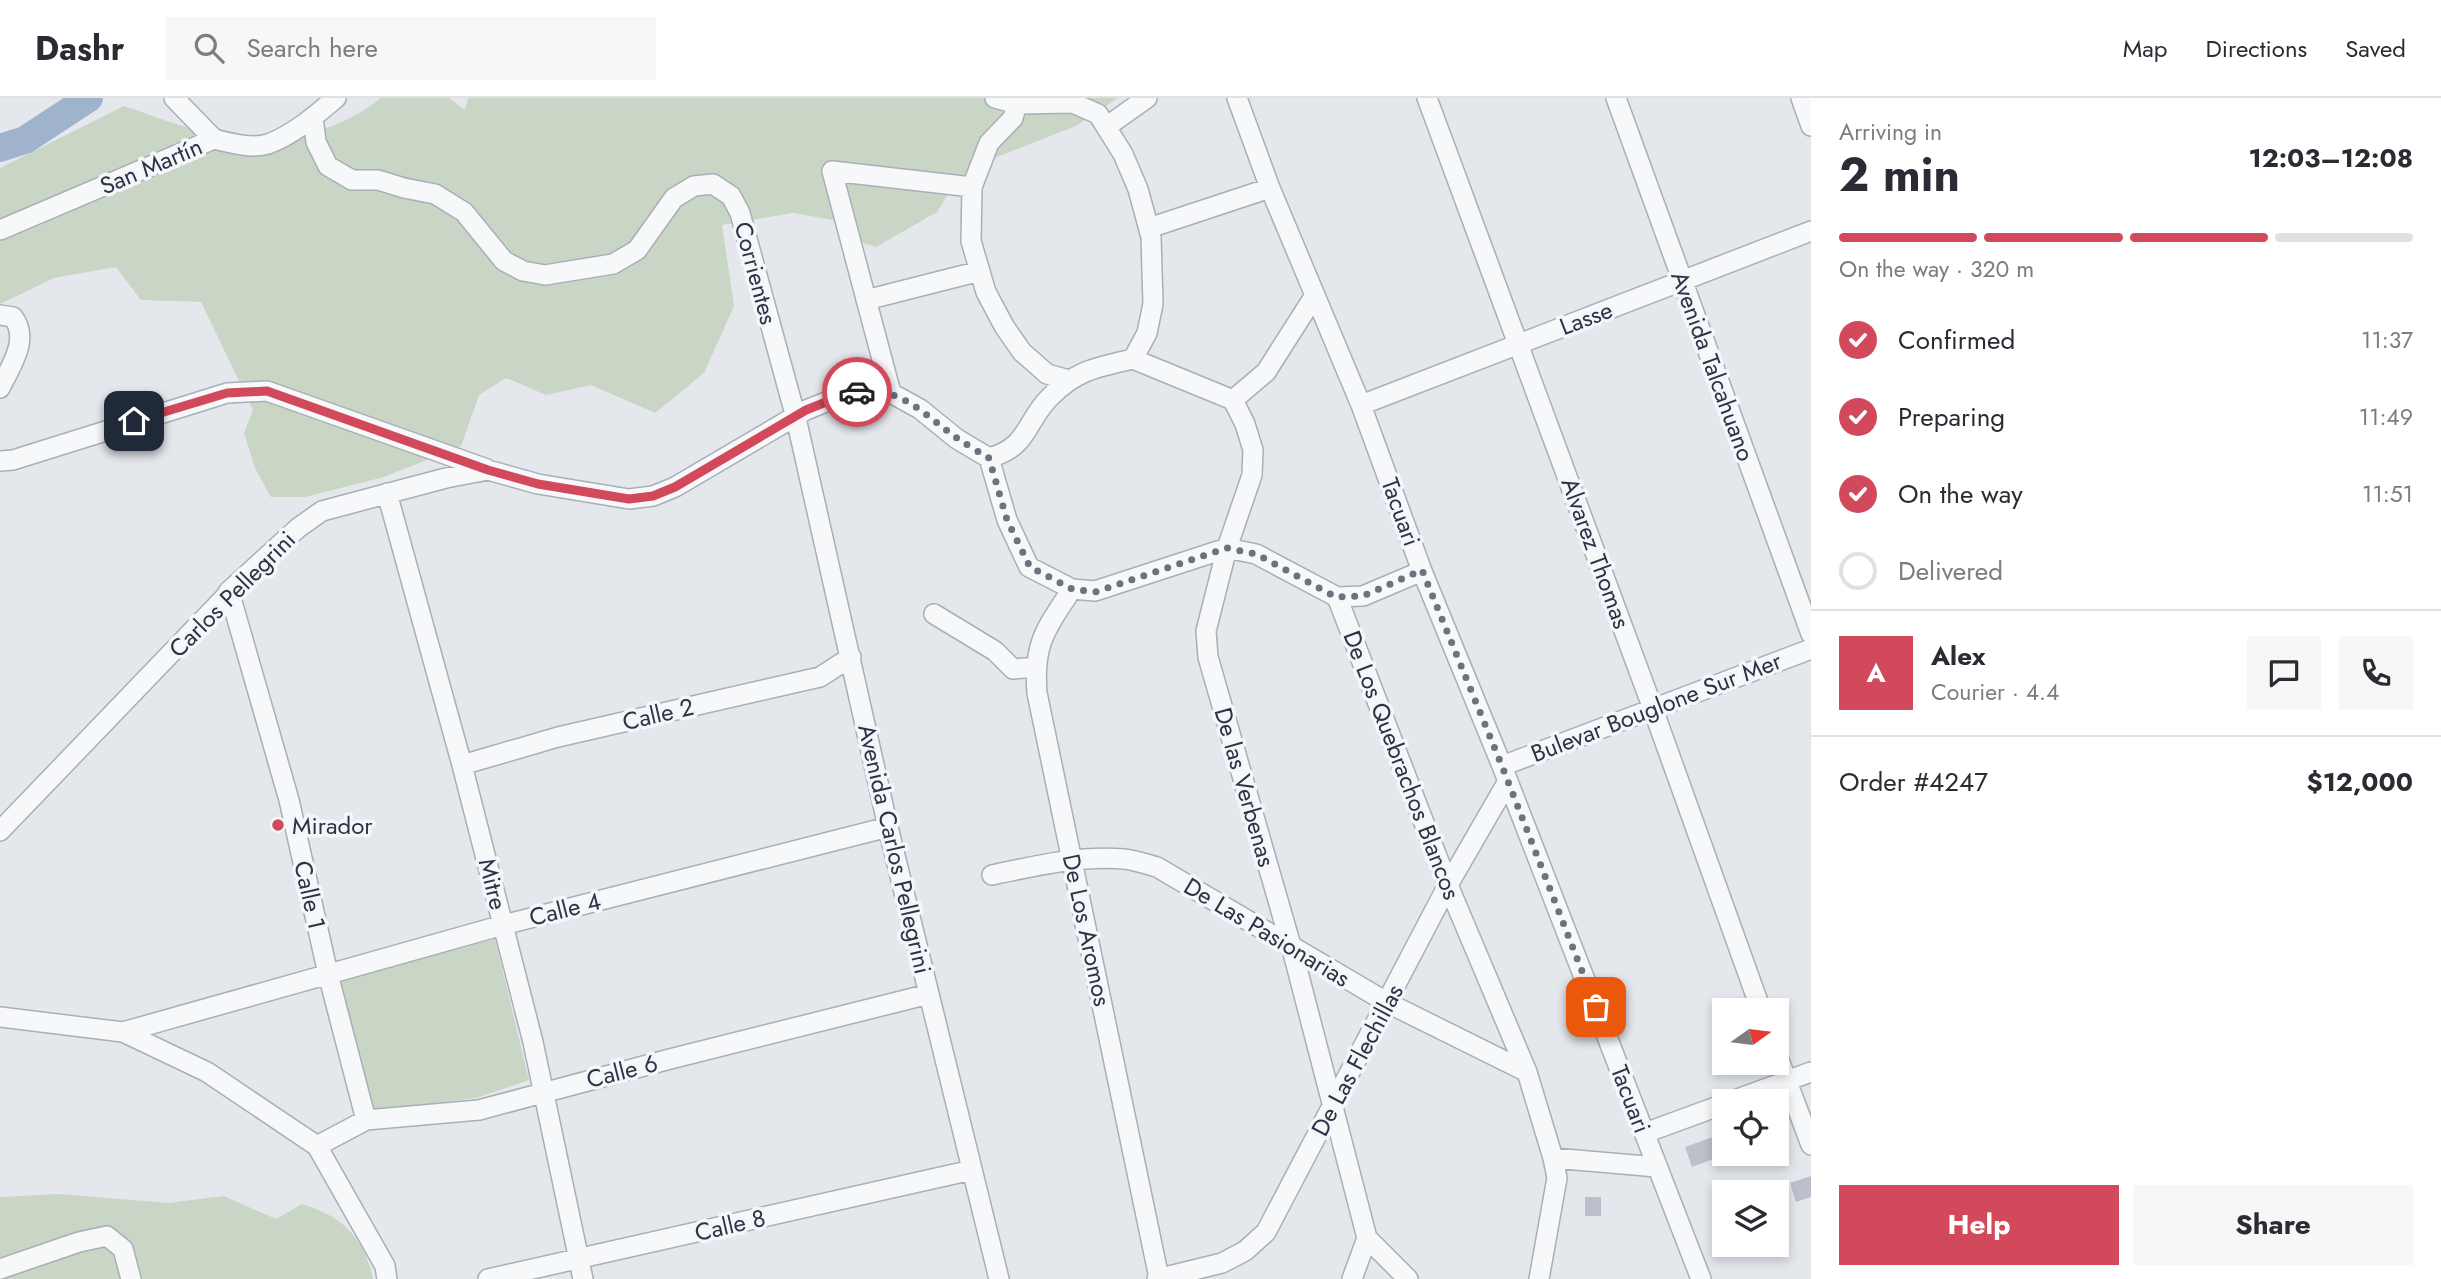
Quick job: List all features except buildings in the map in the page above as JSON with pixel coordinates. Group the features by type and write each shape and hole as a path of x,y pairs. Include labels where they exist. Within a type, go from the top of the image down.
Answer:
{"street":[{"path":"174,98 214,139"},
{"name":"San Martín","path":"0,230 214,139 234,144 266,144 313,117 336,98"},
{"path":"995,98 1017,104 1073,103 1098,114 1123,154 1138,189 1151,237 1153,304 1147,334 1133,359"},
{"path":"1106,127 1147,98"},
{"name":"Tacuari","path":"1237,98 1270,188 1361,405 1422,570 1505,774 1701,1279"},
{"name":"Alvarez Thomas","path":"1427,98 1757,998"},
{"name":"Avenida Talcahuano","path":"1616,98 1811,634"},
{"path":"1801,98 1811,126"},
{"path":"1017,104 1013,118 989,144 972,187 971,241 986,292 1022,352 1047,374 1069,380"},
{"name":"Corrientes","path":"313,117 316,142 328,166 352,180 378,180 435,194 464,212 504,261 523,271 545,275 613,264 637,250 674,198 694,186 713,184 731,196 740,213 796,418"},
{"path":"972,187 832,171 891,393 920,409 957,439 989,458 1007,520 1030,567 1072,589 1095,592 1227,548 1256,554 1336,597 1363,596 1422,570"},
{"path":"1149,228 1270,188"},
{"name":"Lasse","path":"1361,405 1811,231"},
{"path":"866,300 980,271"},
{"path":"989,458 1007,453 1024,435 1047,399 1069,380 1090,368 1133,359 1233,400 1266,372 1315,295"},
{"path":"0,314 13,317 20,326 21,335 17,352 0,388"},
{"path":"0,461 13,460 227,393 251,390 267,391 488,470"},
{"name":"Carlos Pellegrini","path":"0,831 229,591 298,528 322,511 488,470 538,484 590,493 629,499 653,496 675,487 806,410 846,394 870,390 891,393"},
{"name":"De las Verbenas","path":"1233,400 1245,424 1253,450 1252,475 1227,548 1206,631 1208,657 1292,949 1367,1238"},
{"name":"Avenida Carlos Pellegrini","path":"796,418 888,827 999,1279"},
{"name":"Mitre","path":"387,493 462,765 533,1042 583,1279"},
{"name":"De Los Aromos","path":"1072,589 1043,633 1035,667 1037,693 1158,1279"},
{"name":"Calle 1","path":"229,591 289,800 328,974 366,1120"},
{"name":"De Los Quebrachos Blancos","path":"1336,597 1448,885 1527,1072 1553,1158 1557,1178 1539,1279"},
{"path":"934,614 995,651 1013,669 1035,667"},
{"name":"Bulevar Bouglone Sur Mer","path":"1505,774 1653,709 1811,649"},
{"name":"Calle 2","path":"462,765 558,737 820,677 851,657"},
{"name":"De Las Flechillas","path":"1158,1279 1222,1263 1245,1251 1266,1232 1388,1003 1505,774"},
{"name":"Calle 4","path":"123,1032 503,925 888,827"},
{"name":"De Las Pasionarias","path":"992,875 1028,867 1100,858 1127,859 1157,867 1292,949 1388,1003 1527,1072"},
{"name":"Calle 6","path":"317,1146 366,1120 479,1110 929,994"},
{"path":"0,1017 123,1032 207,1072 317,1146 385,1266 387,1279"},
{"path":"1765,1089 1811,1072"},
{"path":"1785,1075 1811,1145"},
{"path":"1645,1133 1712,1108"},
{"path":"1553,1158 1657,1167"},
{"name":"Calle 8","path":"488,1279 972,1170"},
{"path":"0,1269 79,1242 107,1236 123,1249 131,1279"},
{"path":"1352,1279 1367,1238 1408,1279"}],"green space":[{"path":"381,98 449,98 465,110 468,98 1118,98 1076,126 989,160 957,180 937,212 876,247 854,240 845,222 793,213 722,225 734,306 704,373 655,413 591,385 546,395 506,378 479,395 461,446 384,477 305,497 271,497 255,468 244,433 253,410 201,302 141,300 116,267 54,278 0,304 0,168 124,106 205,132 260,139 282,138 324,129 344,121"},
{"path":"495,939 529,1080 476,1098 373,1111 340,980"},
{"path":"60,1194 168,1203 224,1196 276,1219 302,1204 329,1215 349,1230 364,1251 373,1279 0,1279 0,1197"}],"waterway":[{"path":"0,148 25,140 89,98"}],"way so far":[{"path":"857,392 870,390 891,393 920,409 957,439 989,458 1007,520 1030,567 1072,589 1095,592 1227,548 1256,554 1336,597 1363,596 1422,570 1596,1007"}],"place":[{"name":"Mirador","path":"278,825"}],"route":[{"path":"134,421 227,393 267,391 488,470 538,484 629,499 653,496 675,487 806,410 857,392"}]}
